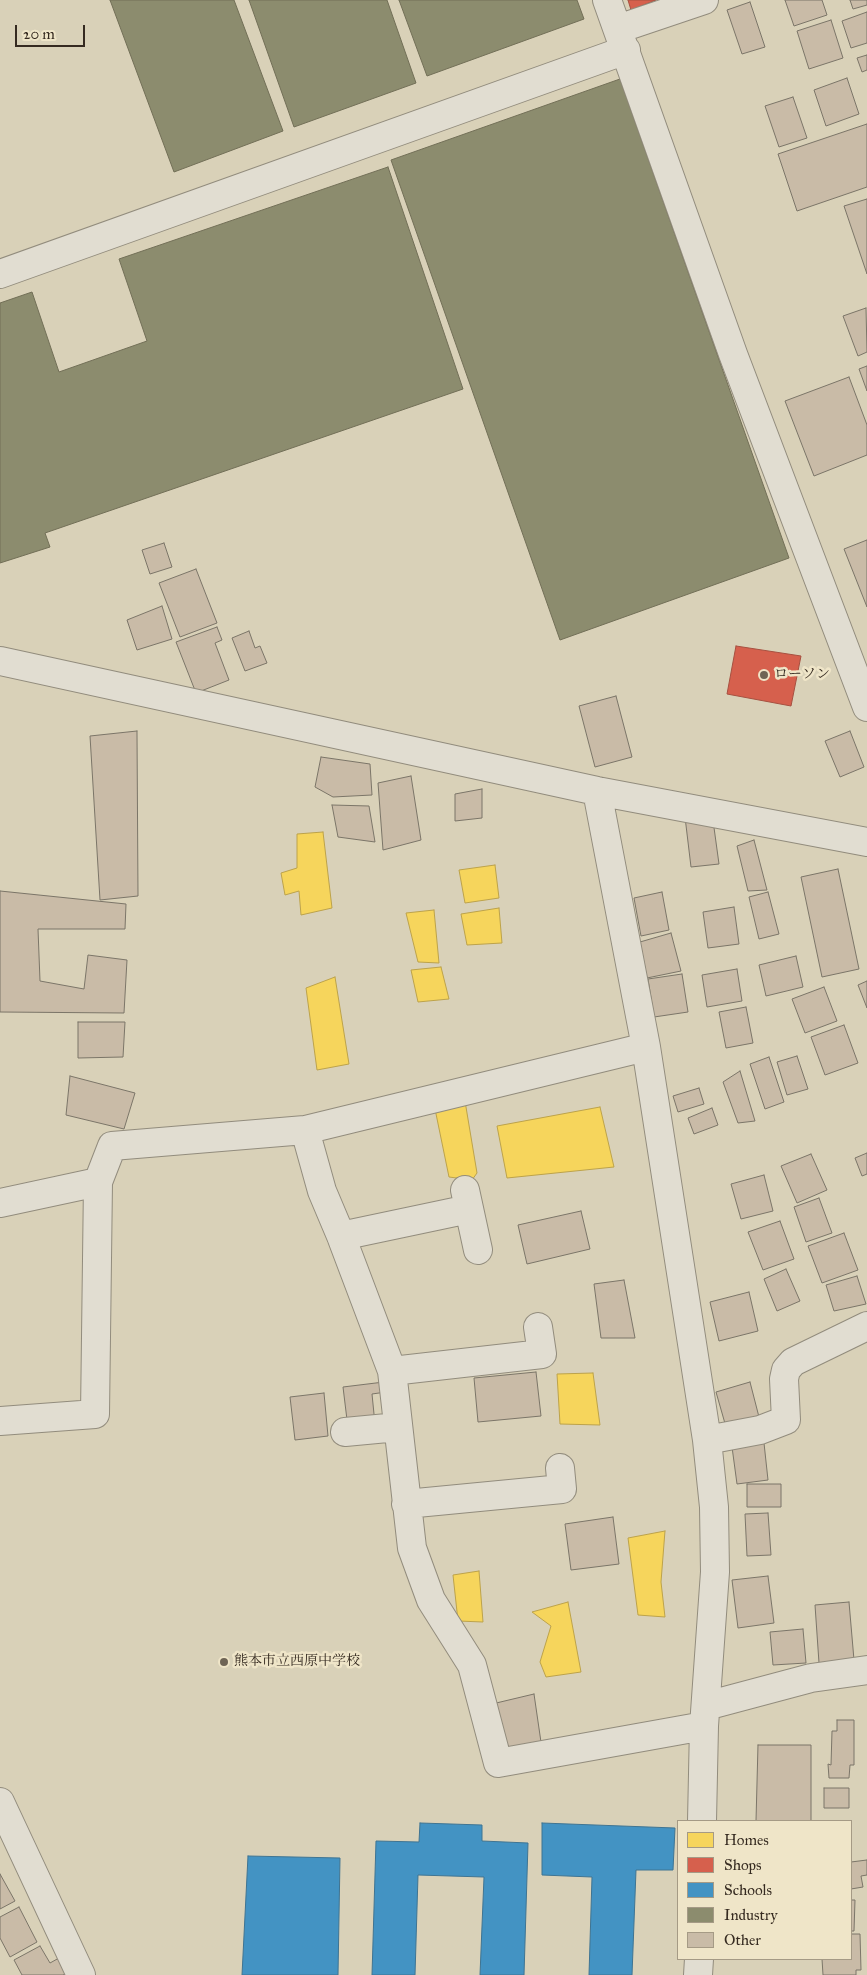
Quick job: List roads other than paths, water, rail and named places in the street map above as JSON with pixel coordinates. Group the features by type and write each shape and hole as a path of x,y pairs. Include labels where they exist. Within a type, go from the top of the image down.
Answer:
{"street":[{"path":"607,0 733,354 856,644 867,707"},
{"path":"0,274 622,40 704,0"},
{"path":"0,661 597,791 867,842"},
{"path":"597,791 646,1046 707,1440 714,1507 715,1572 705,1716 702,1820"},
{"path":"0,1421 95,1414 98,1182 112,1146 305,1130 646,1046"},
{"path":"305,1130 322,1191 392,1371 412,1548 431,1600 472,1664 498,1762 705,1716 811,1678 867,1670"},
{"path":"0,1202 98,1182"},
{"path":"341,1236 467,1199 478,1250"},
{"path":"707,1440 760,1430 786,1420 784,1379 786,1370 800,1358 867,1326"},
{"path":"392,1371 542,1354 538,1327"},
{"path":"345,1432 398,1427"},
{"path":"406,1504 562,1488"},
{"path":"0,1802 81,1975"},
{"path":"698,1960 698,1975"}],"place":[{"name":"ローソン","path":"764,675"},
{"name":"熊本市立西原中学校","path":"224,1662"}]}
